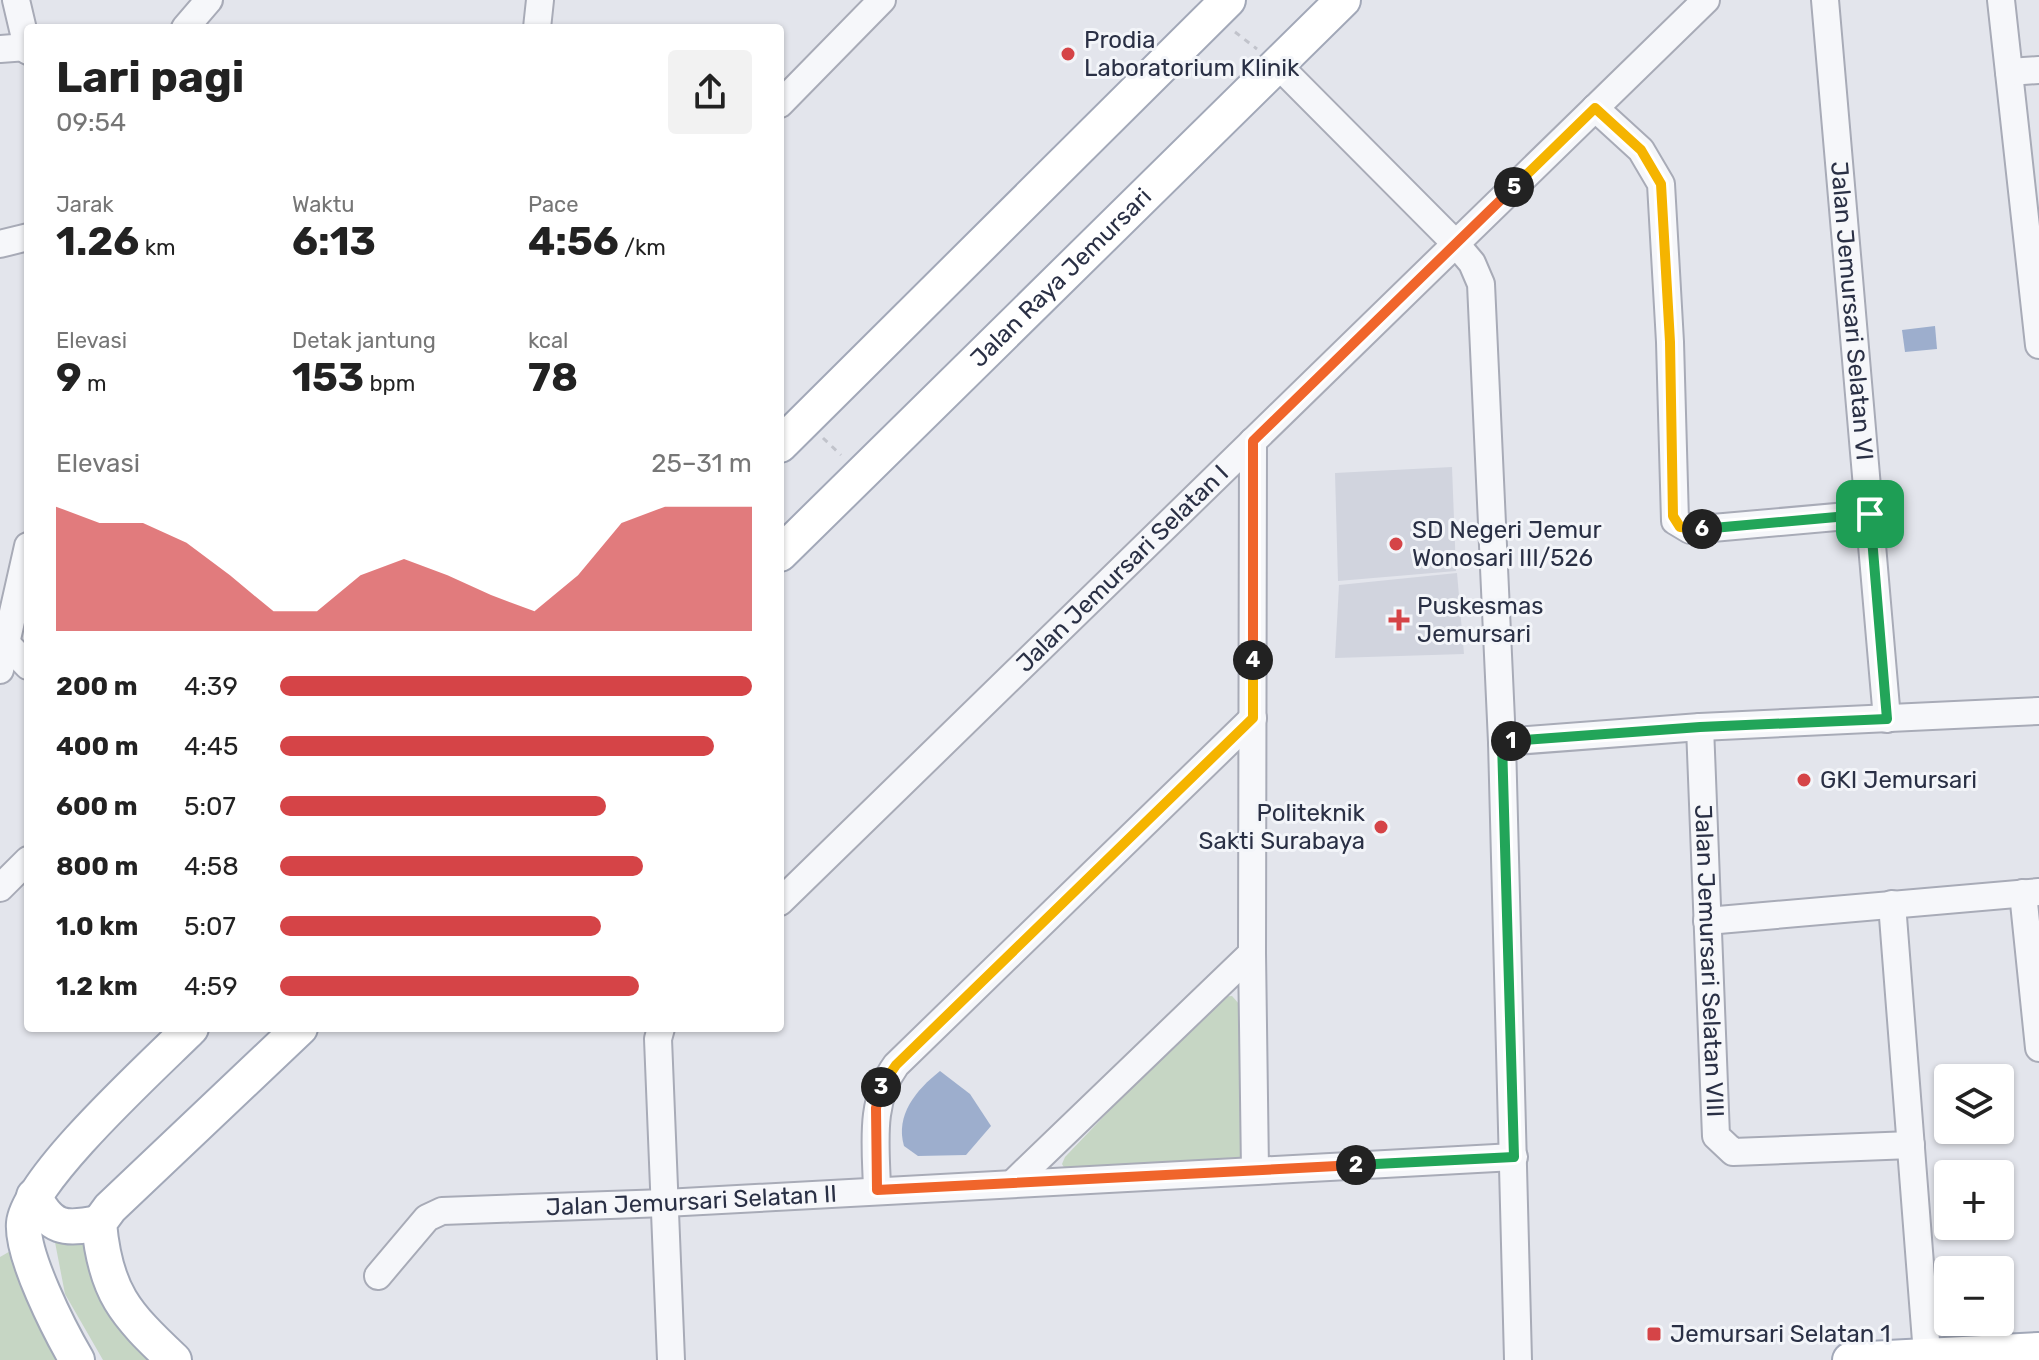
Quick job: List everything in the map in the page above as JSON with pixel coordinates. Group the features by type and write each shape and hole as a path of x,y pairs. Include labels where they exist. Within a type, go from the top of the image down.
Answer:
{"main road":[{"name":"Jalan Raya Jemursari","path":"784,550 1269,58 1343,0"},
{"path":"784,441 1215,10"},
{"path":"19,1219 94,1126 187,1032"},
{"path":"174,1360 134,1322 109,1282 99,1223 110,1208 296,1032"},
{"path":"19,1219 48,1219 59,1226 99,1223"},
{"path":"19,1219 47,1300 77,1360"},
{"path":"1850,1360 2039,1350"}],"street":[{"path":"16,0 24,33"},
{"path":"188,24 209,0"},
{"path":"537,24 540,0"},
{"path":"784,100 882,0"},
{"name":"Jalan Jemursari Selatan I","path":"784,898 1706,0"},
{"name":"Jalan Jemursari Selatan VI","path":"1825,0 1887,719"},
{"path":"2001,0 2032,219 2039,345"},
{"path":"0,49 24,49"},
{"path":"1269,58 1456,244 1472,263 1481,284 1502,742 1518,1360"},
{"path":"2009,72 2039,70"},
{"path":"1595,108 1641,150 1661,184 1670,342 1675,521 1690,530 1870,514"},
{"path":"0,244 24,238"},
{"path":"1253,441 1252,953 1255,1170"},
{"path":"24,564 4,657 24,664"},
{"path":"1502,742 1700,727 2039,711"},
{"path":"877,1190 876,1108 882,1084 896,1065 1253,718"},
{"name":"Jalan Jemursari Selatan VIII","path":"1700,727 1715,1128 1720,1143 1733,1152 1911,1145"},
{"path":"0,888 24,864"},
{"path":"1707,921 2031,892 2039,1048"},
{"path":"1892,904 1927,1354"},
{"path":"1014,1182 1252,953"},
{"path":"660,1032 671,1360"},
{"name":"Jalan Jemursari Selatan II","path":"378,1276 427,1218 442,1211 665,1203 1514,1157"}],"path":[{"path":"1215,10 1269,58"},
{"path":"816,431 846,461"}],"shaded area":[{"name":"SD Negeri Jemur Wonosari III/526","path":"1452,467 1456,571 1338,581 1335,473"},
{"name":"Puskesmas Jemursari","path":"1457,573 1464,654 1335,658 1339,585"}],"green space":[{"path":"1232,996 1240,1005 1242,1157 1065,1169 1062,1164 1065,1157 1218,997"},
{"path":"54,1237 82,1238 95,1280 170,1360 103,1360 65,1294"},
{"path":"14,1249 69,1360 0,1360 0,1257"}],"water":[{"path":"1935,326 1937,349 1905,352 1902,330"},
{"path":"940,1071 970,1094 991,1126 966,1155 918,1156 904,1146 902,1124 905,1114 923,1086"}],"place":[{"name":"Prodia Laboratorium Klinik","path":"1068,54"},
{"name":"SD Negeri Jemur Wonosari III/526","path":"1396,544"},
{"name":"Puskesmas Jemursari","path":"1399,620"},
{"name":"GKI Jemursari","path":"1804,780"},
{"name":"Politeknik Sakti Surabaya","path":"1381,827"},
{"name":"Jemursari Selatan 1","path":"1654,1334"}],"route":[{"path":"1595,108 1641,150 1661,184 1670,342 1675,521 1680,527 1690,530 1870,514 1887,719 1700,727 1502,742 1514,1157 877,1190 876,1108 882,1084 896,1065 1253,718 1253,441 1595,108"}]}
